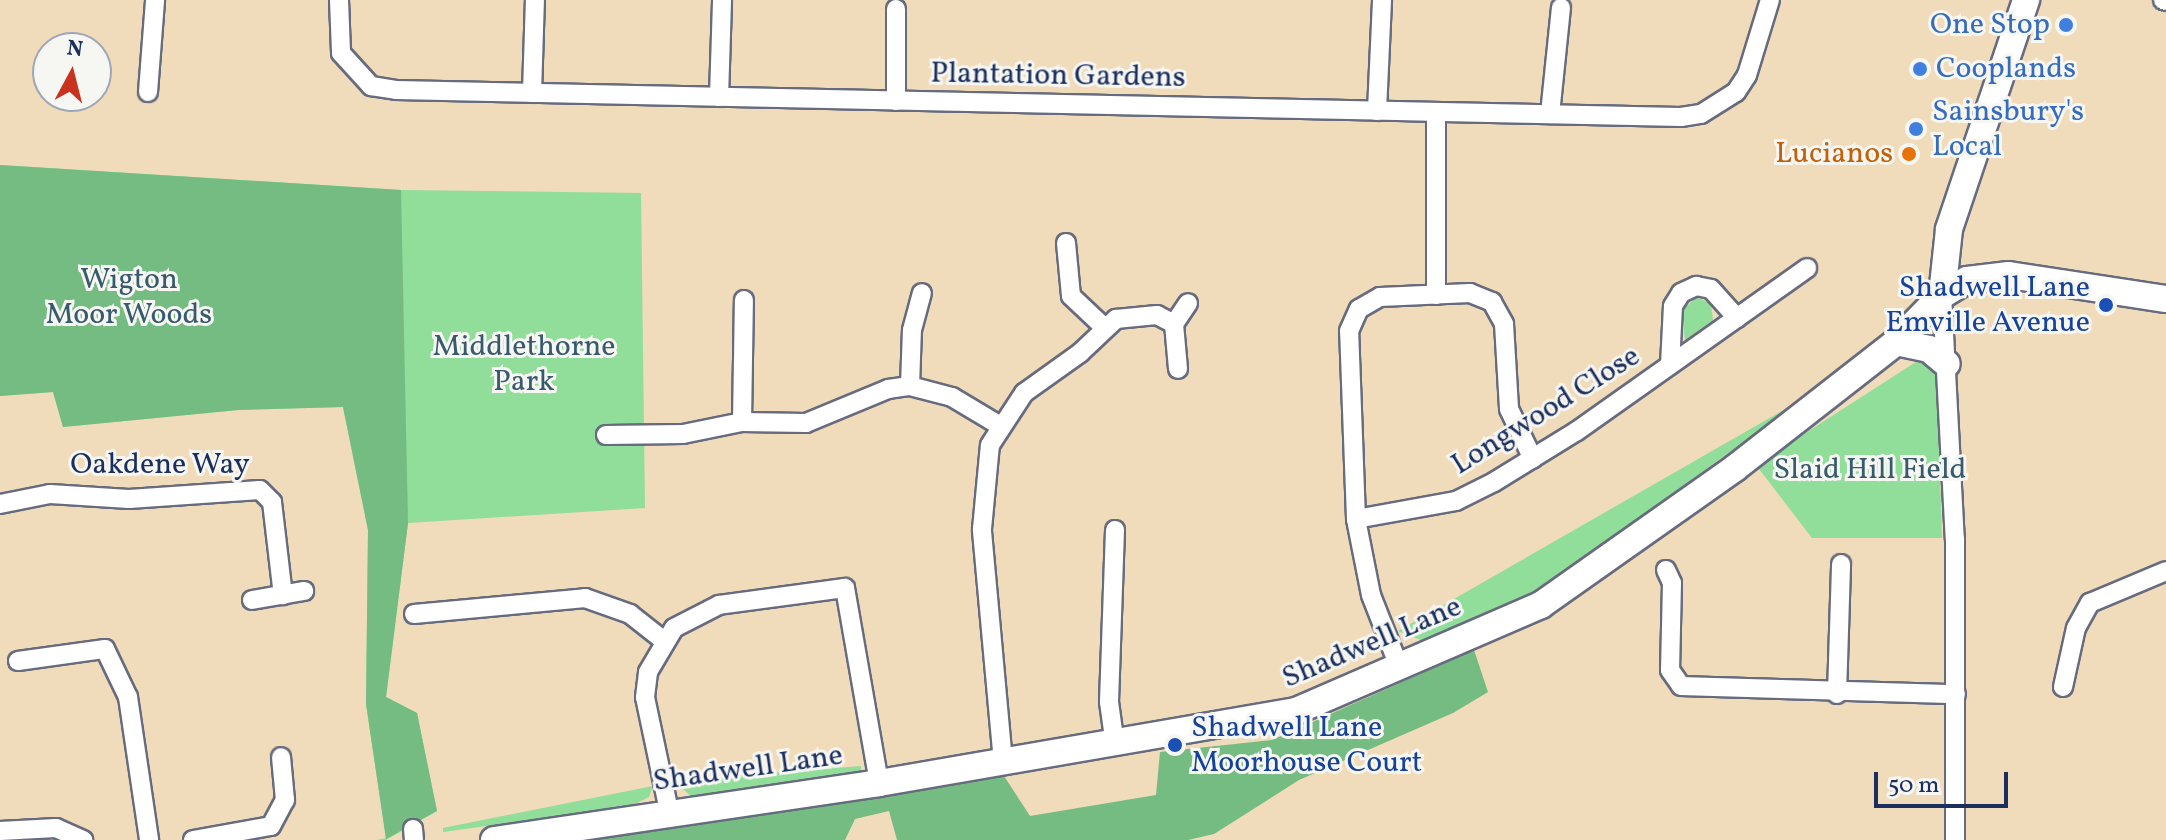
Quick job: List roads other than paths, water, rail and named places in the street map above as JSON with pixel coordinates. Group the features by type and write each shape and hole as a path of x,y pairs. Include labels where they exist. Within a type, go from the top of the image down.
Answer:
{"street":[{"path":"148,92 155,0"},
{"name":"Plantation Gardens","path":"339,0 341,53 371,86 532,93 1681,117 1720,105 1747,75 1770,0"},
{"path":"532,93 535,0"},
{"path":"719,97 722,0"},
{"path":"1377,111 1382,0"},
{"path":"1955,840 1956,694 1947,364 1942,295 1949,229 2026,0"},
{"path":"1550,114 1561,8"},
{"path":"896,9 896,101"},
{"path":"1436,112 1436,295"},
{"path":"1066,243 1071,296 1105,328"},
{"name":"Longwood Close","path":"1356,519 1456,501 1533,459 1807,268"},
{"name":"Shadwell Lane","path":"494,840 1260,722 1400,669 1541,605 1735,468 1896,342 1942,295 1976,276 2009,275 2166,299"},
{"name":"Longwood Close","path":"1670,365 1673,306 1681,293 1696,286 1711,289 1737,318"},
{"path":"910,386 912,330 922,293"},
{"path":"1400,669 1371,595 1356,519 1352,319 1380,297 1482,296 1500,312 1509,409 1533,459"},
{"path":"742,422 744,300"},
{"path":"1178,369 1174,324 1188,303"},
{"path":"1003,762 982,529 985,474 999,425 1024,393 1080,353 1105,328 1134,313 1157,315 1174,324"},
{"path":"1896,342 1929,349 1947,364"},
{"path":"606,435 658,435 742,422 806,423 888,389 910,386 952,397 999,425"},
{"name":"Oakdene Way","path":"0,504 50,494 129,499 260,490 272,502 283,595"},
{"path":"1115,530 1109,702 1115,745"},
{"path":"1837,694 1841,564"},
{"path":"1666,570 1672,583 1670,670 1681,686 1837,694 1956,694"},
{"path":"2063,687 2076,628 2090,603 2166,571"},
{"path":"669,811 645,697 648,672 663,640 695,613 719,605 845,588 879,783"},
{"path":"252,600 304,591"},
{"path":"414,614 585,598 630,614 663,640"},
{"path":"18,661 105,649 128,697 149,840"},
{"path":"193,840 271,826 285,800 281,757"},
{"path":"0,831 56,828 83,840"}],"place":[{"name":"One Stop","path":"2066,25"},
{"name":"Cooplands","path":"1920,69"},
{"name":"Sainsbury's Local","path":"1916,129"},
{"name":"Lucianos","path":"1909,154"},
{"name":"Shadwell Lane Emville Avenue","path":"2106,305"},
{"name":"Shadwell Lane Moorhouse Court","path":"1175,745"}],"park label":[{"name":"Wigton Moor Woods","path":"129,297"},
{"name":"Middlethorne Park","path":"524,364"},
{"name":"Slaid Hill Field","path":"1870,470"}]}
